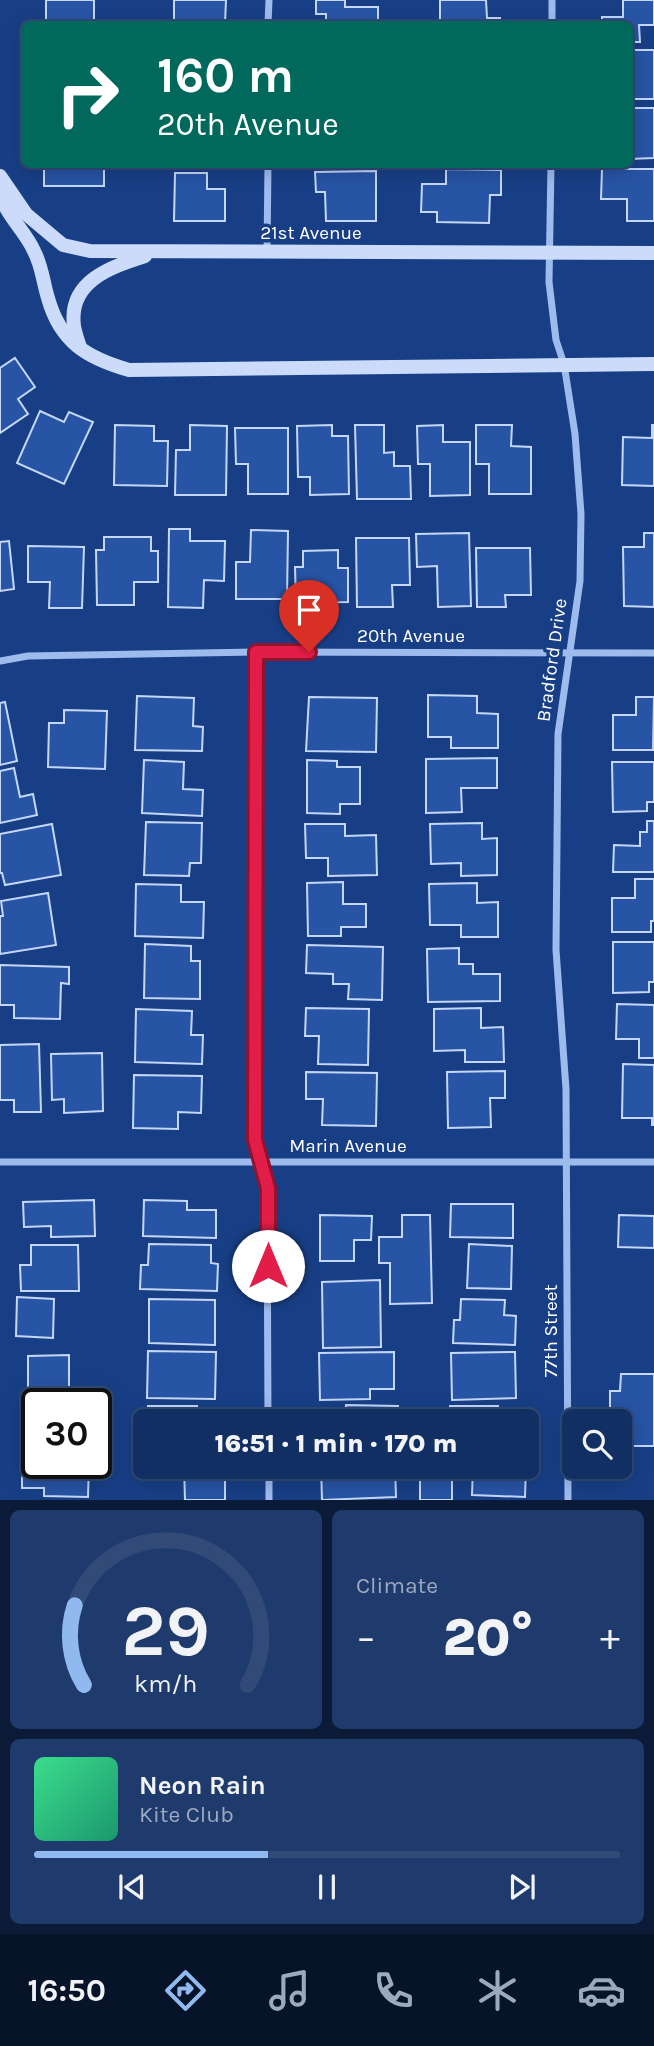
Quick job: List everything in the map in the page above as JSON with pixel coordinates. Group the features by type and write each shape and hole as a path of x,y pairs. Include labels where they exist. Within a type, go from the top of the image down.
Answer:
{"street":[{"path":"268,21 269,0"},
{"path":"552,0 552,21"},
{"path":"267,252 268,168"},
{"name":"Bradford Drive","path":"551,168 549,282 554,327 564,364 575,434 581,514 580,581 558,734 556,950 566,1089 566,1162"},
{"name":"21st Avenue","path":"0,176 26,214 63,245 90,251 654,253"},
{"path":"0,195 34,250 44,278 47,297 61,330 99,362 129,370 654,364"},
{"path":"81,349 74,326 75,303 84,286 119,264 160,251"},
{"path":"256,652 255,1140 268,1188 268,1409"},
{"name":"20th Avenue","path":"0,661 28,656 256,652 654,653"},
{"name":"Marin Avenue","path":"0,1162 654,1162"},
{"name":"77th Street","path":"566,1162 568,1500"},
{"path":"268,1479 269,1500"}],"building":[{"path":"46,0 94,0 94,21 46,21"},
{"path":"174,0 226,0 225,21 174,21"},
{"path":"316,0 345,0 345,7 378,7 378,21 326,21 326,14 316,14"},
{"path":"440,0 486,0 487,18 500,18 500,21 440,21"},
{"path":"623,0 654,0 654,25 639,25 640,42 633,42 633,21 602,21 602,17 623,17"},
{"path":"633,50 654,50 654,99 633,99"},
{"path":"633,108 654,108 654,158 633,159"},
{"path":"44,168 104,168 104,186 44,186"},
{"path":"446,169 501,170 501,195 490,195 489,223 437,222 437,212 421,212 422,184 446,184"},
{"path":"602,169 654,169 654,221 627,221 627,199 601,199"},
{"path":"376,171 376,221 326,221 325,192 316,192 315,172"},
{"path":"175,173 207,173 207,189 225,189 225,221 174,221"},
{"path":"15,358 35,387 18,399 28,414 0,433 0,368"},
{"path":"40,411 64,422 69,412 93,422 64,484 17,463"},
{"path":"115,425 154,426 154,441 168,441 167,486 114,485"},
{"path":"190,425 227,426 226,495 175,495 176,450 190,450"},
{"path":"332,425 332,436 348,436 349,494 310,495 310,477 298,477 297,426"},
{"path":"355,425 384,425 384,453 394,452 394,466 410,466 411,499 357,499"},
{"path":"443,425 443,442 470,442 470,495 430,496 430,464 418,464 417,426"},
{"path":"476,425 512,425 511,446 531,447 531,494 489,494 489,464 476,464"},
{"path":"652,425 654,486 622,485 623,437 652,438"},
{"path":"235,428 288,428 288,494 248,494 248,464 236,464"},
{"path":"169,529 190,529 190,541 225,541 224,581 204,580 203,608 168,607"},
{"path":"251,530 288,531 287,599 236,599 236,562 250,562"},
{"path":"469,533 471,606 438,607 437,566 417,567 416,534"},
{"path":"644,533 654,533 654,607 624,606 623,547 644,547"},
{"path":"104,537 151,537 151,551 158,551 158,582 134,582 134,605 97,605 96,550 104,550"},
{"path":"356,538 409,538 410,585 392,585 393,607 357,607"},
{"path":"9,541 14,589 0,591 0,542"},
{"path":"28,546 84,547 82,608 49,608 50,582 28,582"},
{"path":"476,548 530,548 531,595 505,595 506,607 477,607"},
{"path":"338,550 338,568 348,568 348,602 296,603 295,567 303,567 303,551"},
{"path":"428,695 477,696 477,713 498,714 498,748 451,748 451,737 428,737"},
{"path":"137,696 194,698 193,726 203,727 202,751 135,750"},
{"path":"309,697 377,698 376,752 306,751"},
{"path":"636,697 654,697 653,750 613,750 613,715 636,715"},
{"path":"5,702 17,761 0,765 0,703"},
{"path":"64,710 107,711 105,769 48,767 49,723 64,723"},
{"path":"497,758 497,788 461,788 462,812 426,813 426,759"},
{"path":"144,760 184,762 183,789 203,790 202,816 142,813"},
{"path":"307,760 337,761 337,767 360,767 360,804 340,804 340,814 307,813"},
{"path":"612,762 654,762 654,802 647,802 647,811 613,812"},
{"path":"14,768 20,797 33,794 37,815 0,823 0,771"},
{"path":"647,821 654,821 654,872 613,872 614,845 640,846 640,832 647,832"},
{"path":"146,822 202,823 201,863 190,863 189,876 144,875"},
{"path":"482,823 482,839 497,838 497,875 461,876 461,863 431,864 430,824"},
{"path":"52,824 61,875 5,885 0,873 0,834"},
{"path":"305,824 345,824 345,836 376,835 377,875 328,876 328,858 306,858"},
{"path":"635,879 654,879 654,921 651,921 651,932 612,932 612,898 635,898"},
{"path":"343,882 343,904 366,904 366,927 341,927 341,936 308,936 307,883"},
{"path":"477,883 477,903 498,902 498,937 461,937 461,925 430,925 429,884"},
{"path":"136,884 181,885 181,902 204,902 203,938 135,936"},
{"path":"48,893 56,945 0,954 0,916 3,916 1,901"},
{"path":"613,942 654,942 654,982 649,982 649,992 613,993"},
{"path":"145,944 191,946 191,961 200,961 200,999 144,998"},
{"path":"307,945 383,947 382,1000 348,999 349,984 333,984 333,974 306,973"},
{"path":"459,948 459,964 473,964 473,974 500,974 500,1001 428,1002 427,949"},
{"path":"0,965 69,967 69,984 61,983 60,1019 14,1018 14,1005 0,1005"},
{"path":"617,1004 654,1005 654,1058 639,1058 639,1039 616,1039"},
{"path":"306,1008 369,1009 368,1065 318,1064 319,1036 305,1036"},
{"path":"481,1008 481,1028 503,1027 504,1062 465,1062 465,1050 434,1051 434,1009"},
{"path":"136,1009 192,1011 191,1035 203,1035 202,1064 135,1062"},
{"path":"39,1044 41,1112 14,1112 14,1100 0,1100 0,1045"},
{"path":"102,1053 103,1111 64,1113 64,1099 52,1100 51,1054"},
{"path":"623,1064 654,1065 654,1125 652,1118 622,1118"},
{"path":"505,1071 505,1098 490,1098 491,1127 448,1128 447,1072"},
{"path":"306,1072 377,1073 376,1126 322,1125 323,1099 306,1099"},
{"path":"134,1075 202,1076 201,1113 178,1112 178,1129 133,1128"},
{"path":"94,1200 95,1236 51,1237 51,1226 24,1227 23,1202"},
{"path":"144,1200 187,1201 187,1210 216,1210 216,1238 143,1236"},
{"path":"451,1204 513,1204 513,1238 450,1237"},
{"path":"320,1215 372,1216 371,1240 354,1240 354,1261 320,1261"},
{"path":"402,1215 430,1215 432,1303 390,1304 390,1263 379,1263 379,1237 402,1237"},
{"path":"619,1215 654,1216 654,1248 618,1247"},
{"path":"149,1244 211,1245 211,1263 218,1264 217,1291 140,1289 141,1265 148,1265"},
{"path":"469,1244 512,1246 511,1289 467,1288"},
{"path":"31,1245 78,1245 79,1291 21,1291 20,1265 31,1265"},
{"path":"380,1280 381,1347 323,1348 322,1282"},
{"path":"17,1297 54,1299 53,1338 16,1336"},
{"path":"149,1299 215,1300 215,1345 149,1343"},
{"path":"461,1299 505,1300 504,1315 516,1316 515,1345 453,1343 454,1320 460,1320"},
{"path":"148,1351 216,1352 215,1399 147,1398"},
{"path":"394,1352 394,1389 370,1389 370,1399 320,1400 319,1353"},
{"path":"515,1352 516,1398 452,1400 451,1353"},
{"path":"69,1355 69,1388 28,1388 28,1356"},
{"path":"621,1374 654,1374 654,1446 632,1446 632,1409 610,1409 610,1391 620,1391"},
{"path":"346,1405 398,1406 398,1409 346,1409"},
{"path":"148,1406 197,1406 197,1409 148,1409"},
{"path":"450,1406 498,1406 498,1409 450,1409"},
{"path":"22,1479 89,1479 88,1497 44,1496 44,1488 22,1488"},
{"path":"184,1479 225,1479 225,1500 185,1500"},
{"path":"321,1479 395,1479 396,1497 322,1500"},
{"path":"420,1479 452,1479 452,1500 420,1500"},
{"path":"473,1479 526,1479 525,1497 472,1495"}],"route":[{"path":"268,1266 268,1188 255,1140 256,652 309,652"}]}
